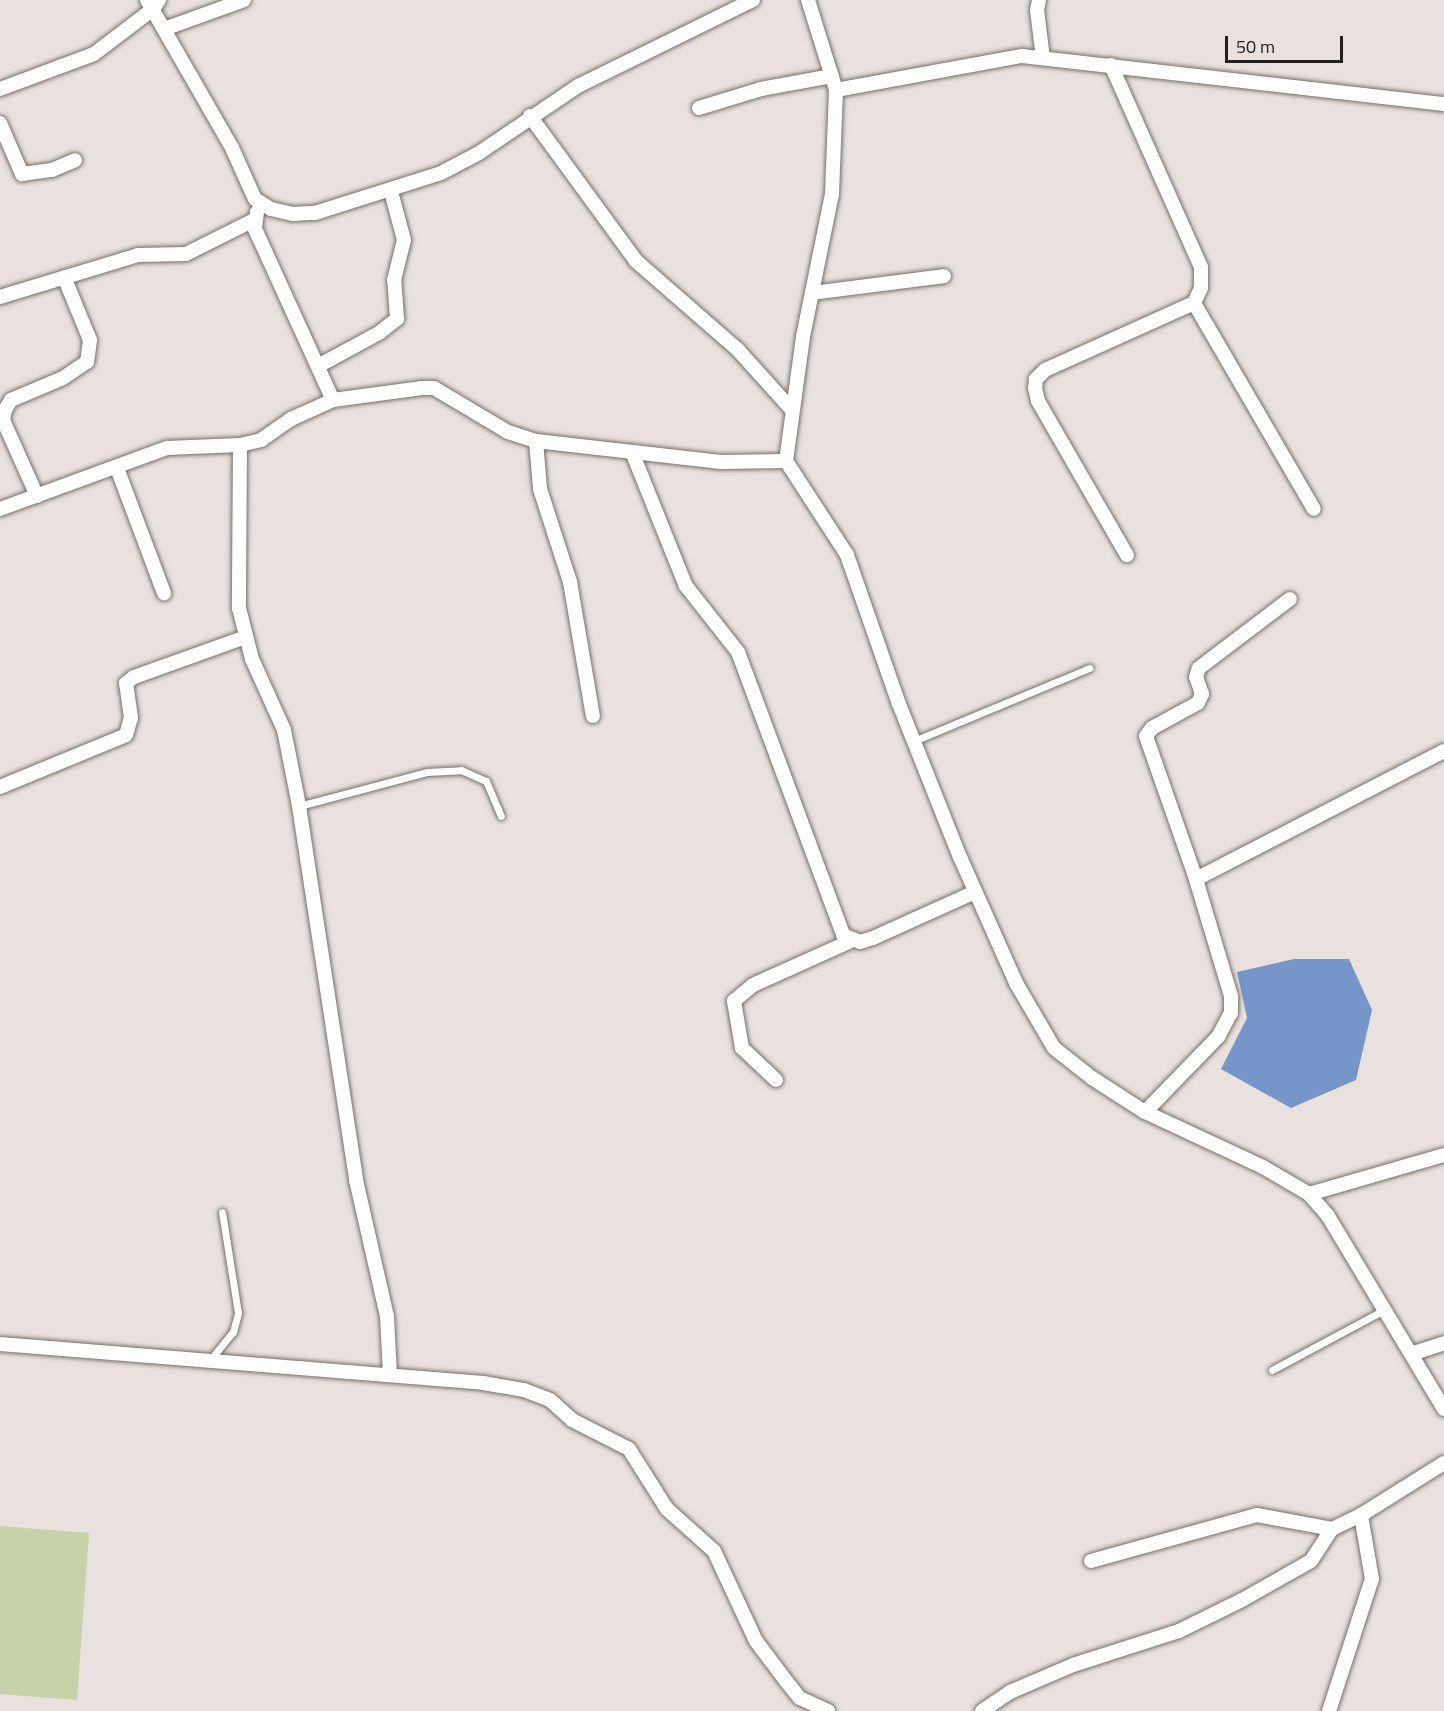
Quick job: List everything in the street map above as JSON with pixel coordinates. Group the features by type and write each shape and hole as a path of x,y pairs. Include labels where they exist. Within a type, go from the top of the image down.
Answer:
{"street":[{"path":"164,28 244,0"},
{"path":"0,90 94,54 153,3 164,28 232,148 255,199 262,204 293,214 315,213 391,191 441,173 479,153 530,116 665,40 753,0"},
{"path":"808,0 836,90 832,194 812,293 792,410 786,461 847,555 914,741 975,892 1016,983 1054,1048 1092,1078 1145,1112 1263,1167 1310,1194 1329,1216 1414,1353 1444,1409"},
{"path":"1039,0 1037,10 1043,58"},
{"path":"836,90 1022,56 1444,104"},
{"path":"1111,65 1201,267 1201,288 1194,303 1097,344 1045,370 1036,379 1038,401 1127,555"},
{"path":"699,108 761,89 832,76"},
{"path":"530,116 636,261 738,350 792,410"},
{"path":"0,123 22,174 52,170 75,160"},
{"path":"318,366 379,333 397,319 394,280 404,240 391,191"},
{"path":"0,297 138,255 186,254 254,220 262,204"},
{"path":"254,220 333,400"},
{"path":"812,293 944,276"},
{"path":"37,496 3,420 5,410 11,400 82,368 87,362 90,340 64,277"},
{"path":"1194,303 1314,509"},
{"path":"0,509 167,448 240,445 261,440 291,419 333,400 434,388 508,432 536,441 721,462 786,461"},
{"path":"536,441 540,489 570,582 593,716"},
{"path":"240,445 239,608 252,659 284,730 299,806 356,1180 387,1316 390,1375"},
{"path":"632,452 682,579 738,652 838,926 851,941"},
{"path":"117,468 164,593"},
{"path":"1145,1112 1218,1037 1231,1014 1231,996 1196,879 1146,736 1152,728 1198,703 1202,694 1196,677 1199,668 1290,599"},
{"path":"0,787 126,735 131,718 125,692 126,683 134,677 246,637"},
{"path":"1196,879 1444,751"},
{"path":"776,1080 742,1048 734,1001 753,986 851,941 873,938 975,892"},
{"path":"1310,1194 1444,1155"},
{"path":"1414,1353 1444,1343"},
{"path":"0,1344 390,1375 524,1390 550,1400 572,1420 629,1449 668,1509 714,1551 751,1633 786,1681 800,1698 828,1711"},
{"path":"982,1711 1010,1692 1073,1665 1179,1631 1242,1600 1311,1561 1332,1529 1361,1515 1444,1463"},
{"path":"1091,1561 1257,1515 1332,1529"},
{"path":"1329,1711 1372,1579 1361,1515"}],"lane":[{"path":"914,741 1089,668"},
{"path":"299,806 427,772 461,770 486,781 501,816"},
{"path":"210,1360 233,1332 238,1313 222,1212"},
{"path":"1272,1370 1386,1309"}],"green space":[{"path":"0,1526 89,1533 77,1700 0,1694"}],"water":[{"path":"1294,959 1349,959 1372,1010 1356,1080 1291,1108 1221,1069 1247,1018 1237,972"}]}
